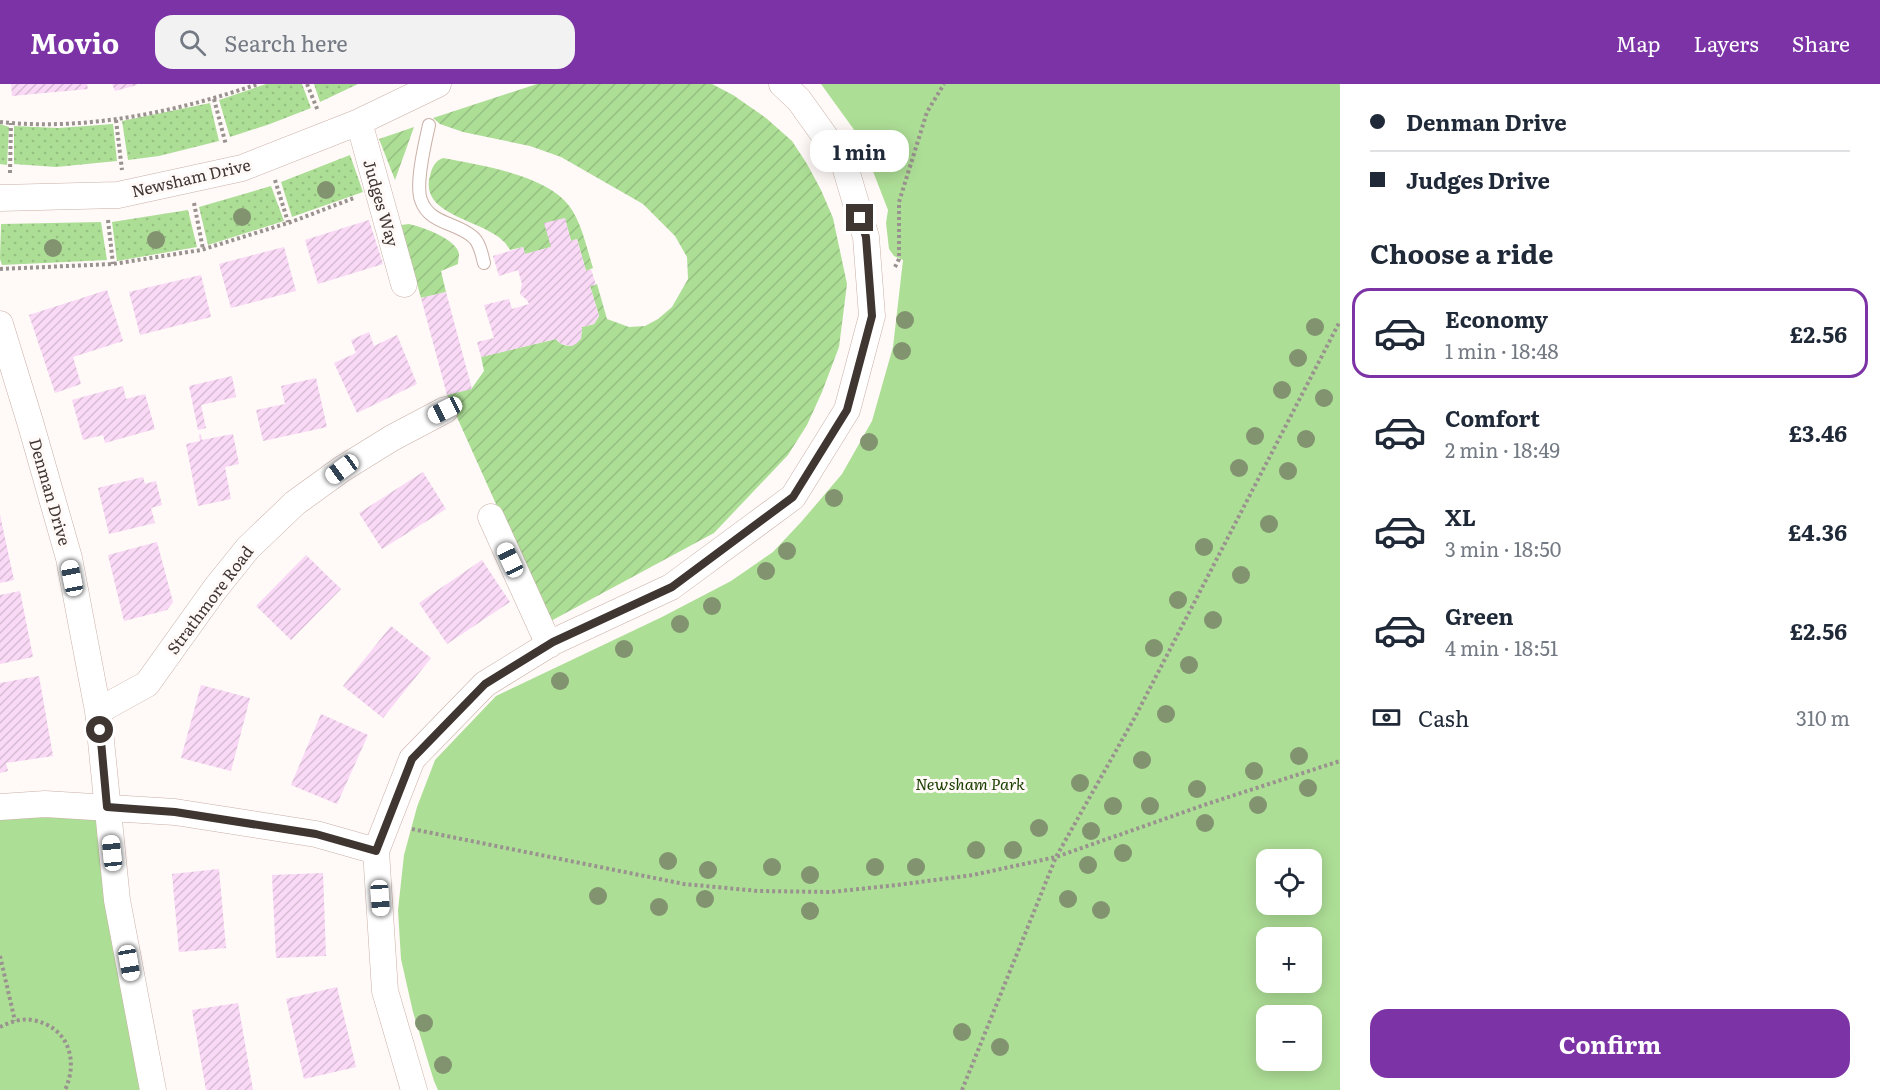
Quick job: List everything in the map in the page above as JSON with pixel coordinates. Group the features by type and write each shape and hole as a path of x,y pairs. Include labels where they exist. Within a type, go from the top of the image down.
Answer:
{"street":[{"name":"Newsham Drive","path":"5,198 115,194 233,170 359,122 438,84"},
{"path":"414,1090 385,991 376,851 412,759 485,684 549,645 672,587 793,497 847,410 872,316 866,237 844,163 799,100 782,84"},
{"name":"Judges Way","path":"359,122 404,284"},
{"name":"Denman Drive","path":"0,324 32,425 69,558 98,711 117,900 153,1090"},
{"name":"Strathmore Road","path":"98,711 147,684 215,589 248,548 295,503 382,444 445,410"},
{"path":"491,518 549,645"},
{"path":"0,807 45,804 175,812 304,832 376,851"}],"lane":[{"path":"429,125 420,178 420,198 427,212 474,238 484,263"}],"path":[{"path":"1,120 11,123 60,123 116,120 214,99 258,84"},
{"path":"895,269 899,259 899,202 927,112 944,84"},
{"path":"214,99 233,170"},
{"path":"113,264 116,120"},
{"path":"5,198 11,123"},
{"path":"268,158 288,222"},
{"path":"189,179 203,249"},
{"path":"0,269 113,264 203,249 288,222 377,189"},
{"path":"962,1090 1056,857 1135,717 1340,321"},
{"path":"388,824 684,884 758,891 831,892 973,875 1056,857 1340,760"},
{"path":"0,956 15,1020"},
{"path":"0,1027 15,1020 31,1020 47,1024 60,1034 68,1046 72,1062 70,1078 65,1090"}],"green space":[{"path":"266,84 302,84 311,108 230,137 219,100"},
{"path":"314,84 358,84 320,102"},
{"path":"537,84 712,84 733,95 766,118 792,141 807,164 833,218 847,284 839,347 807,425 788,455 714,533 549,622 447,395 472,388 484,371 481,357 556,339 569,346 577,342 582,333 582,327 594,324 599,316 590,286 597,284 607,319 629,327 645,326 672,307 688,279 687,257 675,236 643,204 561,157 530,146 463,132 440,124 433,118"},
{"name":"Newsham Park","path":"821,84 1340,84 1340,1090 438,1090 413,1012 401,959 398,910 404,855 417,807 435,760 496,696 662,617 731,581 773,552 842,474 872,421 893,347 903,260 894,256 889,249 886,223 888,210 860,138"},
{"path":"210,103 219,141 159,156 128,160 122,121"},
{"path":"0,124 9,127 7,165 0,164"},
{"path":"113,124 117,161 56,167 14,164 14,126 58,128"},
{"path":"414,127 395,180 379,139"},
{"path":"350,155 363,192 292,217 281,182"},
{"path":"443,158 512,173 530,179 560,196 578,221 593,268 586,271 577,239 571,241 565,218 551,247 525,254 523,247 510,250 502,240 490,232 446,211 435,202 429,191 432,170"},
{"path":"271,186 284,221 208,245 199,207"},
{"path":"188,210 197,247 117,261 112,222"},
{"path":"101,222 107,260 2,265 0,259 1,224"},
{"path":"409,224 438,234 457,249 458,264 441,271 446,292 421,298 401,225"},
{"path":"0,807 107,807 153,1090 0,1090"}],"building":[{"path":"11,84 87,84 88,89 12,96"},
{"path":"112,84 137,84 137,85 115,91"},
{"path":"565,218 571,241 577,239 586,271 591,269 596,285 590,286 599,316 594,324 582,327 581,339 572,346 561,344 556,339 481,357 477,342 494,338 484,305 509,299 512,309 529,304 520,294 522,284 518,270 499,276 493,256 523,247 525,254 551,247 544,223"},
{"path":"369,220 383,264 318,284 305,240"},
{"path":"284,247 296,291 231,308 219,264"},
{"path":"201,275 211,317 140,335 129,292"},
{"path":"107,290 123,341 73,357 81,384 55,393 29,315"},
{"path":"446,292 472,389 447,395 421,298"},
{"path":"369,332 374,346 397,335 417,384 357,413 334,363 356,353 351,340"},
{"path":"232,376 236,397 201,405 206,428 198,430 189,386"},
{"path":"316,378 327,427 263,441 256,410 285,404 281,386"},
{"path":"123,386 126,399 145,394 155,429 105,443 103,435 83,440 72,400"},
{"path":"201,434 202,440 233,434 239,464 225,467 231,499 198,506 186,444 200,441 199,435"},
{"path":"423,472 446,509 382,549 359,513"},
{"path":"143,477 145,484 156,481 162,505 151,508 155,523 109,534 98,488"},
{"path":"0,515 14,580 0,583"},
{"path":"157,542 173,602 167,610 124,621 108,555"},
{"path":"306,555 341,589 291,640 256,606"},
{"path":"482,560 510,602 447,644 419,603"},
{"path":"20,591 33,657 0,664 0,595"},
{"path":"391,626 431,658 383,718 343,686"},
{"path":"39,676 53,756 6,763 8,771 0,773 0,683"},
{"path":"201,685 250,698 231,771 181,758"},
{"path":"321,714 368,735 337,804 291,785"},
{"path":"219,869 226,948 179,952 172,874"},
{"path":"323,873 326,956 276,958 272,875"},
{"path":"337,987 356,1067 304,1079 286,999"},
{"path":"238,1003 253,1090 206,1090 192,1010"}],"route":[{"path":"100,730 107,807 175,812 316,834 376,851 412,759 485,684 553,642 672,587 793,497 847,410 872,316 866,237 860,218"}]}
